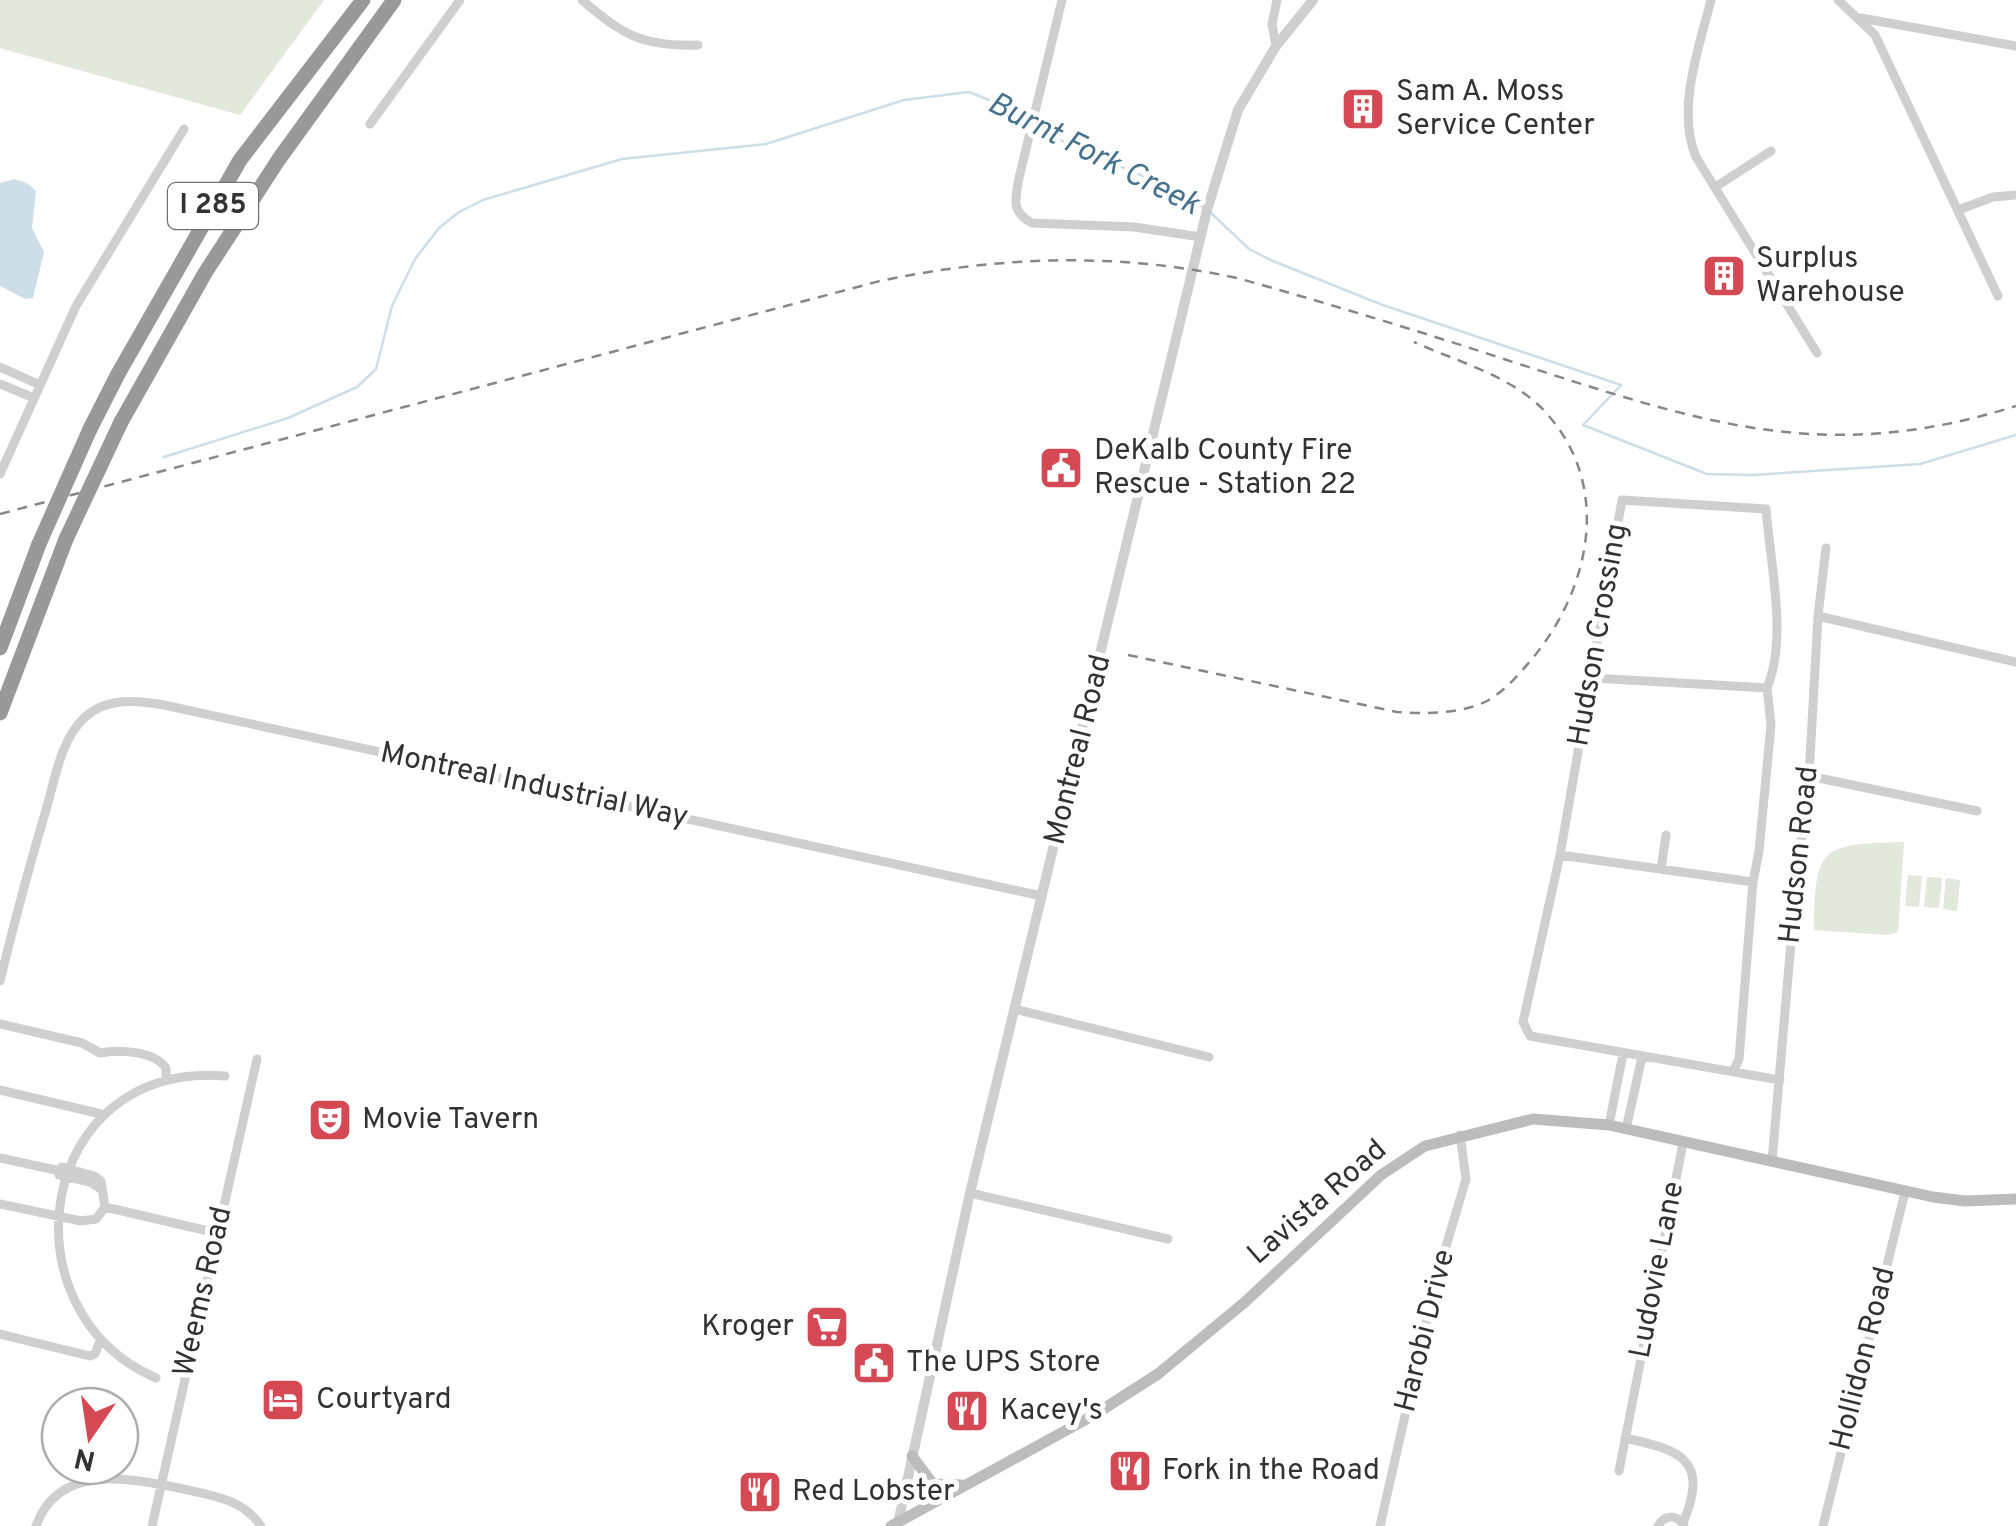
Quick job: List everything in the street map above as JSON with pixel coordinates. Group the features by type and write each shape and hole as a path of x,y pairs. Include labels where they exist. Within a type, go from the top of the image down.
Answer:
{"highway":[{"name":"I 285","path":"0,648 38,544 90,429 137,340 240,160 363,0"},
{"name":"I 285","path":"0,714 66,539 121,422 205,273 299,130 394,0"}],"main road":[{"name":"Lavista Road","path":"894,1524 1094,1415 1158,1374 1245,1302 1381,1175 1426,1146 1460,1135 1533,1119 1609,1125 1906,1192 1965,1201 2016,1198"},
{"path":"912,1456 933,1484 967,1485"}],"street":[{"path":"370,124 460,0"},
{"path":"582,0 617,29 636,38 664,46 698,45"},
{"path":"1062,0 1014,206 1020,216 1032,223 1134,227 1201,237"},
{"path":"1276,46 1272,24 1277,0"},
{"name":"Montreal Road","path":"894,1524 970,1192 1207,213 1238,110 1276,46 1313,0"},
{"path":"1710,0 1694,68 1688,136 1696,156 1817,353"},
{"path":"1838,0 1860,18 1883,50 1998,296"},
{"path":"1860,18 2016,46"},
{"path":"0,474 76,306 184,129"},
{"path":"1717,186 1770,151"},
{"path":"1958,210 1993,196 2016,195"},
{"path":"0,367 40,385"},
{"path":"0,384 34,398"},
{"name":"Hudson Crossing","path":"1768,688 1778,644 1766,509 1622,500 1560,855 1523,1022 1530,1036 1780,1080"},
{"name":"Hudson Road","path":"1772,1161 1809,776 1826,548"},
{"path":"1818,616 2016,662"},
{"path":"1593,678 1768,688 1771,724 1739,1059 1733,1072"},
{"name":"Montreal Industrial Way","path":"0,981 18,904 66,746 85,717 126,700 1042,896"},
{"path":"1809,776 1977,811"},
{"path":"1661,869 1666,835"},
{"path":"1560,855 1753,882"},
{"path":"1014,1010 1209,1057"},
{"path":"0,1024 82,1043 100,1052 115,1048 160,1060 166,1068 166,1079"},
{"path":"1609,1125 1623,1054"},
{"path":"1626,1130 1642,1058"},
{"name":"Weems Road","path":"152,1526 257,1059"},
{"path":"156,1378 129,1366 98,1343 75,1316 61,1290 50,1247 50,1215 61,1171 81,1136 101,1114 138,1090 166,1079 195,1074 224,1076"},
{"path":"0,1090 101,1114"},
{"name":"Harobi Drive","path":"1380,1526 1434,1287 1466,1179 1460,1135"},
{"name":"Ludovie Lane","path":"1618,1471 1683,1143"},
{"path":"0,1158 94,1176 101,1181 105,1207 96,1219 86,1222 0,1204"},
{"path":"970,1192 1168,1238"},
{"name":"Hollidon Road","path":"1823,1526 1906,1192"},
{"path":"105,1207 217,1233"},
{"path":"0,1334 90,1356 95,1354 98,1343"},
{"path":"1625,1438 1661,1446 1678,1453 1689,1464 1692,1487 1684,1525 1671,1517 1658,1526"},
{"path":"36,1526 49,1503 62,1491 83,1481 125,1478 230,1501 244,1508 262,1526"}],"shaded area":[{"path":"0,0 324,0 240,115 0,48"},
{"path":"14,179 36,191 32,228 44,252 33,298 25,299 0,286 0,183"},
{"path":"1904,842 1898,932 1887,935 1814,930 1817,881 1828,855 1855,845"},
{"path":"1908,875 1922,876 1919,907 1905,906"},
{"path":"1927,877 1942,878 1939,908 1924,907"},
{"path":"1946,878 1960,880 1957,911 1943,909"}],"waterway":[{"name":"Burnt Fork Creek","path":"164,457 288,418 357,387 376,369 392,306 415,259 439,228 483,200 622,159 766,144 904,100 969,92 1002,105 1029,122"},
{"name":"Burnt Fork Creek","path":"1036,126 1203,207"},
{"name":"Burnt Fork Creek","path":"1210,212 1249,249 1273,261 1380,304 1621,385 1583,425 1707,474 1753,475 1920,464 2016,435"}],"railway":[{"path":"0,514 880,281 1014,262 1147,264 1237,278 1642,402 1761,429 1821,434 1882,433 1947,424 2016,406"},
{"path":"1128,655 1408,713 1443,712 1477,705 1494,697 1517,676 1552,631 1579,570 1586,538 1581,474 1568,444 1548,415 1520,390 1414,342"}],"place":[{"name":"Sam A. Moss Service Center","path":"1363,109"},
{"name":"Surplus Warehouse","path":"1724,276"},
{"name":"DeKalb County Fire Rescue - Station 22","path":"1061,468"},
{"name":"Movie Tavern","path":"330,1120"},
{"name":"Kroger","path":"827,1327"},
{"name":"The UPS Store","path":"874,1363"},
{"name":"Courtyard","path":"283,1400"},
{"name":"Kacey's","path":"967,1411"},
{"name":"Fork in the Road","path":"1130,1471"},
{"name":"Red Lobster","path":"760,1492"}]}
